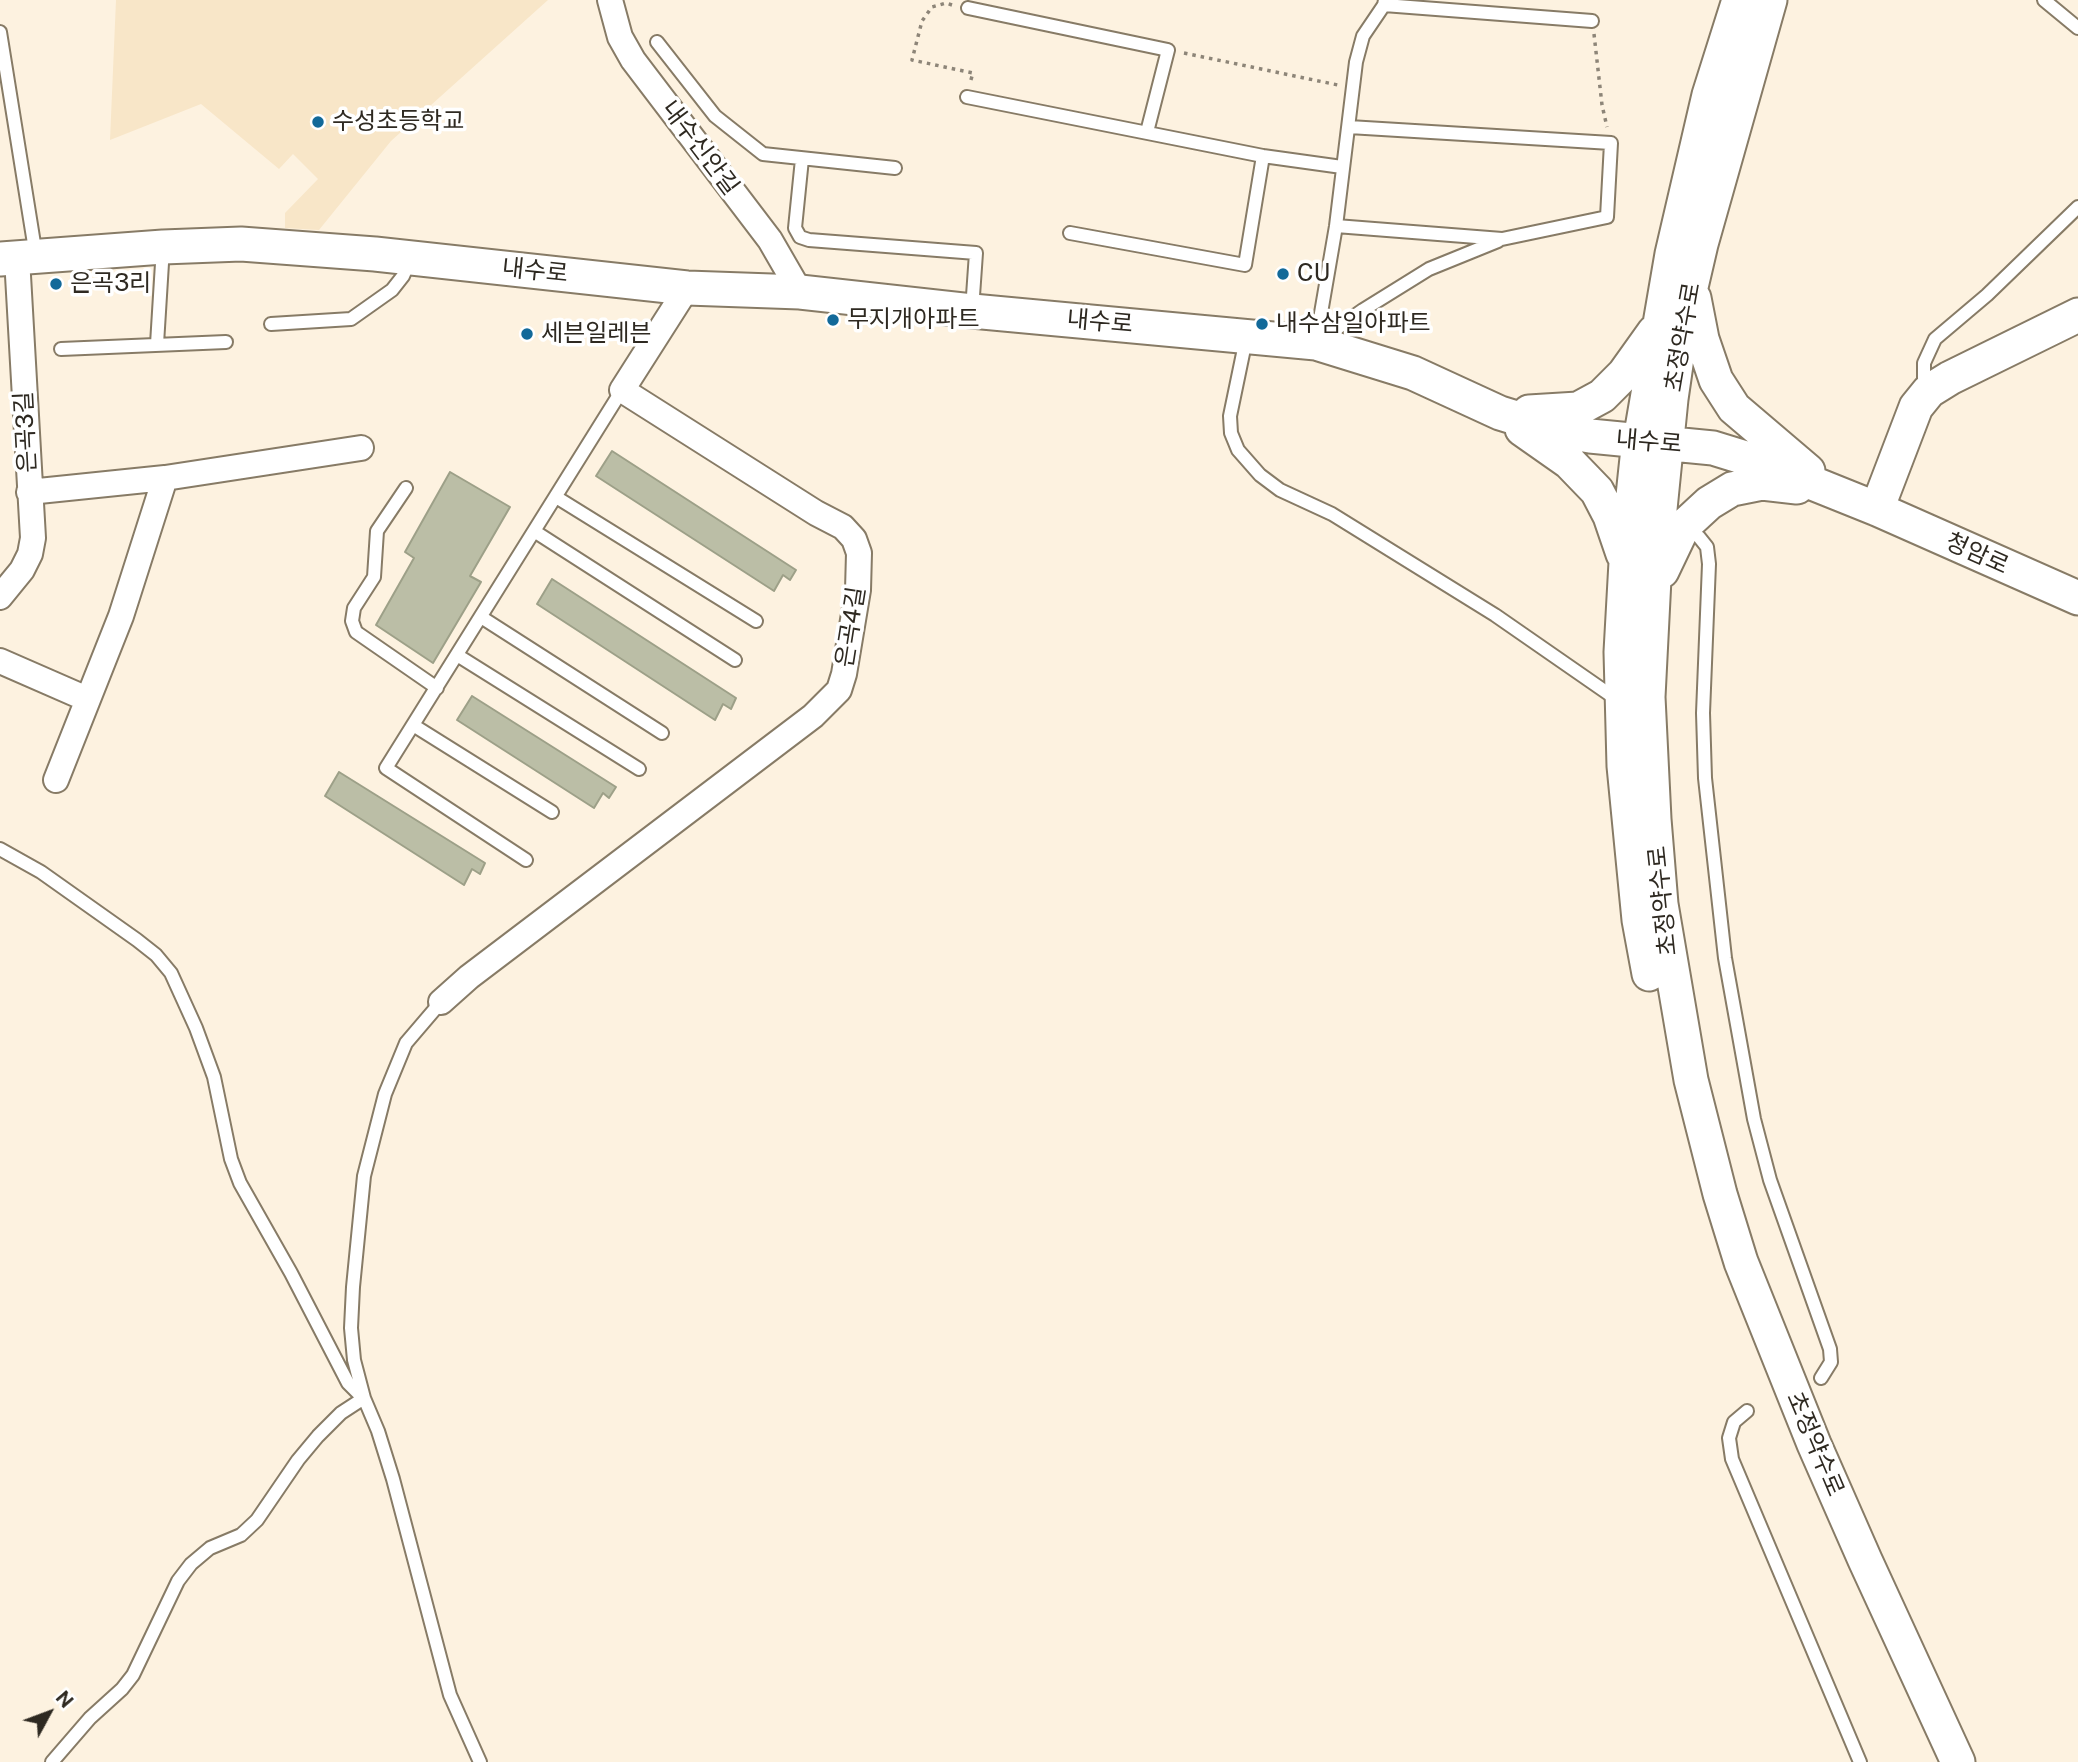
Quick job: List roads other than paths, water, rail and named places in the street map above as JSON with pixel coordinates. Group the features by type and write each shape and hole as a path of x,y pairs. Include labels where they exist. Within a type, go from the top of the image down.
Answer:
{"main road":[{"name":"초정약수로","path":"1739,0 1709,95 1687,181 1661,321 1654,442 1653,592 1648,697 1661,904 1680,1027 1703,1132 1741,1262 1779,1360 1865,1559 1958,1762"},
{"name":"초정약수로","path":"1770,0 1725,152 1626,562 1621,652 1624,766 1639,920 1653,995 1717,1246 1755,1355 1934,1762"},
{"name":"내수로","path":"18,258 241,244 411,258 687,288 800,292 1316,343 1413,373 1500,413 1577,434 1713,448 1765,464 1877,509"},
{"path":"1692,285 1702,339 1716,380 1734,408 1831,491"},
{"path":"1877,509 1916,407 1929,391 2078,315"},
{"path":"1500,413 1578,409 1590,403 1602,396 1624,374 1661,321"},
{"path":"1500,413 1569,462 1597,491 1626,562"},
{"path":"1653,592 1683,527 1709,503 1732,489 1762,483 1831,491"},
{"name":"청암로","path":"1877,509 2078,598"}],"street":[{"name":"내수신안길","path":"610,0 620,37 634,60 770,240 800,292"},
{"name":"은곡3길","path":"0,597 22,570 30,554 33,538 18,258"},
{"path":"622,390 687,288"},
{"name":"은곡4길","path":"441,1002 469,977 813,716 839,690 844,674 859,581 859,553 854,539 843,527 816,513 622,390"},
{"path":"29,492 164,478 360,448"},
{"path":"56,780 121,616 164,478"},
{"path":"0,661 87,699"}],"lane":[{"path":"2044,0 2078,28"},
{"path":"1316,343 1336,226 1356,62 1363,36 1384,3 1592,21"},
{"path":"968,8 1168,50 1147,132"},
{"path":"0,32 18,258"},
{"path":"657,42 715,116 763,155 895,167"},
{"path":"967,97 1263,156 1342,167"},
{"path":"1316,343 1363,310 1429,270 1502,239 1607,217 1611,143 1349,127"},
{"path":"1070,233 1245,265 1263,156"},
{"path":"802,159 795,228 800,237 809,240 976,253 972,311"},
{"path":"1929,391 1924,379 1924,363 1935,339 1987,295 2078,208"},
{"path":"1336,226 1502,239"},
{"path":"157,344 163,247"},
{"path":"271,324 351,319 392,290 403,276 411,258"},
{"path":"1247,335 1230,416 1231,433 1238,450 1260,475 1280,490 1332,514 1483,608 1622,703"},
{"path":"61,349 226,342"},
{"path":"526,860 386,768 622,390"},
{"path":"407,488 377,531 374,576 354,608 352,621 356,632 437,688"},
{"path":"556,496 756,621"},
{"path":"1683,527 1699,537 1707,547 1708,556 1704,641 1705,778 1725,958 1754,1119 1766,1168 1830,1349 1831,1362 1821,1378"},
{"path":"534,531 735,660"},
{"path":"481,617 662,733"},
{"path":"457,655 639,769"},
{"path":"413,725 552,813"},
{"path":"0,849 41,872 137,940 156,955 171,973 214,1077 231,1159 240,1183 292,1273 348,1382 364,1398"},
{"path":"441,1002 406,1043 384,1094 364,1176 352,1287 351,1328 354,1360 364,1398 393,1479 450,1695 480,1762"},
{"path":"52,1762 90,1718 122,1689 133,1675 178,1581 191,1564 210,1548 241,1535 257,1520 311,1444 341,1413 364,1398"},
{"path":"1747,1411 1734,1422 1729,1438 1732,1460 1860,1762"}],"place":[{"name":"수성초등학교","path":"318,122"},
{"name":"CU","path":"1283,274"},
{"name":"은곡3리","path":"56,284"},
{"name":"무지개아파트","path":"833,320"},
{"name":"내수삼일아파트","path":"1262,324"},
{"name":"세븐일레븐","path":"527,334"}]}
